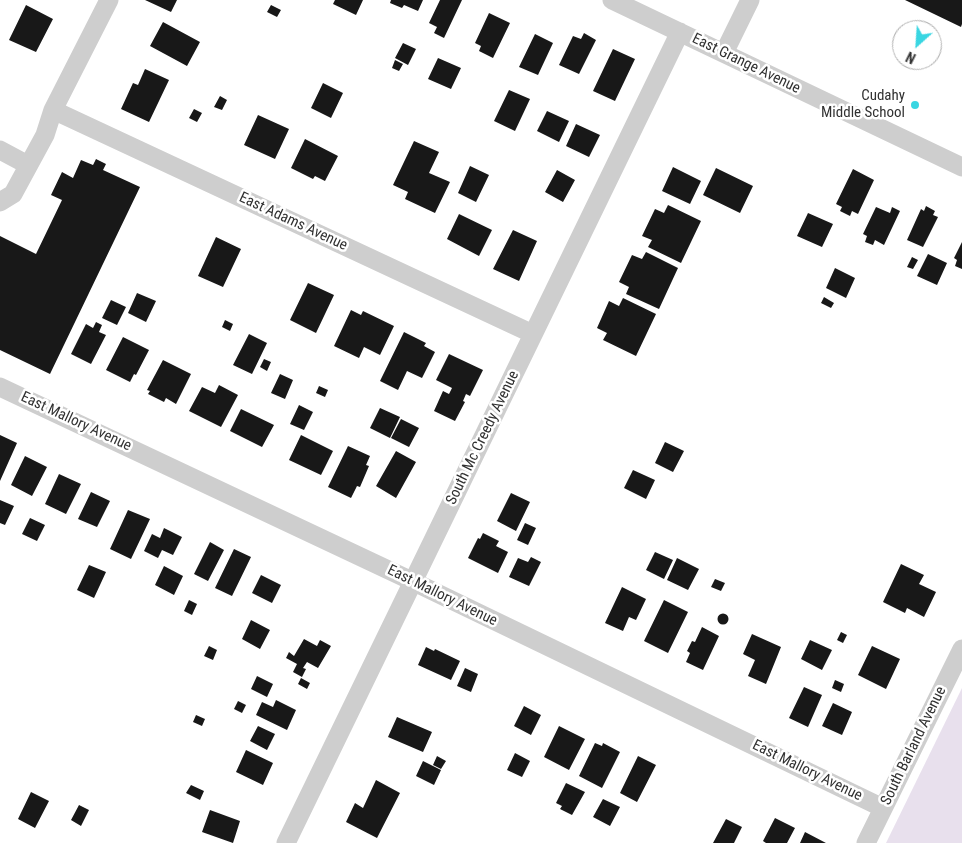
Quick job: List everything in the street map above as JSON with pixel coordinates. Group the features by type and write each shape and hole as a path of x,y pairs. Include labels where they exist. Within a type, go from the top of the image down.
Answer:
{"street":[{"path":"0,202 13,194 45,135 53,110 110,0"},
{"name":"East Grange Avenue","path":"612,0 962,167"},
{"path":"724,53 750,0"},
{"name":"South Mc Creedy Avenue","path":"286,843 680,32"},
{"name":"East Adams Avenue","path":"53,110 533,334"},
{"path":"0,150 28,165"},
{"name":"East Mallory Avenue","path":"0,386 414,582 883,808"},
{"name":"South Barland Avenue","path":"866,843 962,649"}],"shaded area":[{"path":"962,688 962,843 886,843"}],"building":[{"path":"145,0 177,0 171,12"},
{"path":"335,0 363,0 356,15 333,4"},
{"path":"391,0 423,0 418,11 404,5 402,8 390,3"},
{"path":"440,0 462,0 444,38 434,33 437,27 429,23"},
{"path":"905,0 962,0 961,27"},
{"path":"26,5 53,19 36,52 9,40"},
{"path":"271,5 281,10 277,17 267,12"},
{"path":"489,13 510,23 493,58 479,51 481,46 475,43"},
{"path":"163,22 200,42 187,66 150,46"},
{"path":"584,33 596,40 579,74 559,65 573,36 581,39"},
{"path":"535,34 553,43 538,75 519,67"},
{"path":"403,43 416,49 408,65 395,58"},
{"path":"613,49 635,59 615,101 593,91"},
{"path":"438,58 461,68 451,89 428,79"},
{"path":"395,60 403,64 399,71 392,68"},
{"path":"145,69 169,80 149,122 121,109 133,83 138,85"},
{"path":"323,83 343,93 331,118 311,108"},
{"path":"509,90 530,99 515,131 494,121"},
{"path":"220,96 227,100 222,110 214,107"},
{"path":"194,109 202,113 197,122 189,118"},
{"path":"547,111 569,121 559,142 537,131"},
{"path":"258,115 289,129 275,159 244,145"},
{"path":"576,124 600,135 589,157 566,146"},
{"path":"305,139 338,156 325,181 315,176 313,179 291,168"},
{"path":"414,141 439,152 429,173 450,182 435,213 405,199 408,192 393,185"},
{"path":"96,159 106,164 103,170 140,187 50,374 0,350 0,236 36,254 62,200 51,195 62,172 73,178 81,160 93,165"},
{"path":"470,166 489,175 476,202 458,193"},
{"path":"673,167 701,181 690,204 662,191"},
{"path":"716,168 753,186 740,213 703,195"},
{"path":"853,169 874,180 858,214 852,211 850,216 840,211 842,207 836,204"},
{"path":"557,170 575,180 563,202 545,192"},
{"path":"668,205 701,221 681,263 648,247 652,240 642,236 655,209 664,213"},
{"path":"926,206 935,211 933,215 938,217 923,247 907,240 921,209 924,211"},
{"path":"876,207 890,213 892,207 900,211 884,245 875,240 873,245 865,242 867,236 863,234"},
{"path":"808,213 833,224 822,247 797,236"},
{"path":"459,214 492,230 479,256 447,239"},
{"path":"513,230 537,241 519,281 493,269"},
{"path":"216,237 241,249 223,287 198,276"},
{"path":"962,242 962,269 955,266 957,260 954,258"},
{"path":"646,252 678,268 659,309 626,294 629,287 619,282 632,255 642,259"},
{"path":"928,254 947,263 937,285 917,276"},
{"path":"912,257 918,260 913,269 907,267"},
{"path":"835,268 855,278 846,298 826,288"},
{"path":"308,283 334,295 316,333 290,320"},
{"path":"137,293 156,301 146,322 128,313"},
{"path":"824,297 834,303 831,308 821,303"},
{"path":"623,298 656,314 636,356 603,340 607,333 597,328 609,301 619,306"},
{"path":"111,300 126,307 117,325 102,318"},
{"path":"351,310 361,315 363,311 394,326 380,355 364,347 359,358 334,346"},
{"path":"225,320 233,324 230,331 222,327"},
{"path":"96,322 102,325 99,332 106,335 91,364 71,354 86,324 93,328"},
{"path":"404,332 426,343 424,346 435,352 422,378 407,371 398,390 380,381"},
{"path":"249,334 267,343 252,374 233,365"},
{"path":"123,337 149,350 136,375 134,374 130,382 106,370"},
{"path":"449,354 483,370 470,396 466,394 463,401 465,402 455,421 434,411 443,391 449,394 452,388 436,380"},
{"path":"264,359 271,362 267,371 260,367"},
{"path":"163,360 191,374 176,404 166,398 164,402 148,394 150,391 147,390"},
{"path":"280,374 293,380 285,399 271,393"},
{"path":"219,385 238,395 221,427 189,411 202,387 215,393"},
{"path":"319,386 328,390 325,397 316,393"},
{"path":"299,405 313,412 304,430 290,424"},
{"path":"380,408 400,417 390,438 370,428"},
{"path":"241,409 274,425 262,447 230,431"},
{"path":"401,419 419,428 409,447 391,438"},
{"path":"0,435 17,443 0,481"},
{"path":"301,435 333,451 321,475 289,460"},
{"path":"665,442 684,451 673,472 655,463"},
{"path":"348,446 370,456 366,465 369,466 360,487 357,486 351,498 328,487"},
{"path":"396,451 416,462 396,498 376,486"},
{"path":"25,456 47,467 32,496 11,485"},
{"path":"633,470 655,480 646,499 624,488"},
{"path":"59,474 81,484 66,514 45,504"},
{"path":"91,492 110,501 97,527 78,519"},
{"path":"511,493 530,502 516,531 497,521"},
{"path":"0,500 14,506 5,525 0,523"},
{"path":"128,510 150,519 131,559 110,549"},
{"path":"30,518 45,525 37,541 22,534"},
{"path":"525,523 536,528 528,545 517,540"},
{"path":"164,528 182,537 173,555 162,550 158,558 144,551 152,534 160,538"},
{"path":"483,533 499,541 496,546 508,552 498,573 468,558 478,538 480,539"},
{"path":"210,542 224,550 208,581 194,574"},
{"path":"234,549 251,557 232,596 215,588"},
{"path":"655,552 673,560 664,579 646,570"},
{"path":"531,557 541,562 529,586 509,577 518,558 528,562"},
{"path":"677,558 699,569 688,590 667,580"},
{"path":"901,564 924,575 919,584 936,592 924,617 907,608 905,613 883,602"},
{"path":"89,565 106,572 94,598 77,590"},
{"path":"164,566 183,576 174,595 155,585"},
{"path":"261,575 281,585 272,603 252,593"},
{"path":"715,579 725,583 721,591 711,587"},
{"path":"622,587 646,599 636,620 629,617 623,631 605,623"},
{"path":"189,600 197,604 192,615 184,611"},
{"path":"664,600 688,612 668,653 644,641"},
{"path":"723,613 729,619 723,625 717,619"},
{"path":"251,620 270,630 260,649 242,639"},
{"path":"702,627 719,636 703,670 686,662 690,653 687,651 692,641 695,642"},
{"path":"841,632 847,635 843,643 837,640"},
{"path":"752,634 781,647 766,684 748,676 755,660 743,654"},
{"path":"304,639 317,646 320,640 331,646 318,668 307,662 303,668 306,669 302,677 293,672 297,664 286,658 289,652 294,656"},
{"path":"810,640 832,650 822,670 801,659"},
{"path":"209,646 217,650 213,660 204,656"},
{"path":"872,646 900,659 886,689 858,675"},
{"path":"426,647 434,651 435,649 460,661 451,680 418,665"},
{"path":"465,668 478,674 471,692 457,686"},
{"path":"257,676 273,684 267,697 251,689"},
{"path":"301,678 310,683 307,689 298,684"},
{"path":"835,680 844,684 841,692 832,688"},
{"path":"804,687 822,695 808,727 789,718"},
{"path":"276,700 296,710 287,730 256,715 262,702 273,707"},
{"path":"238,701 246,705 242,713 234,709"},
{"path":"833,703 852,712 842,735 822,726"},
{"path":"524,706 541,715 531,735 514,726"},
{"path":"196,715 205,719 202,726 193,722"},
{"path":"397,717 432,732 423,752 388,737"},
{"path":"258,726 275,734 267,750 250,741"},
{"path":"559,726 585,739 569,770 544,757"},
{"path":"595,743 602,746 603,743 620,752 602,788 579,776"},
{"path":"246,750 273,763 263,785 236,772"},
{"path":"515,753 530,761 522,777 507,770"},
{"path":"437,756 446,761 441,769 433,765"},
{"path":"638,756 656,765 637,802 620,793"},
{"path":"423,761 441,770 434,785 416,776"},
{"path":"376,780 400,793 377,838 346,822 355,803 363,808"},
{"path":"566,783 585,792 572,815 560,809 562,806 556,803"},
{"path":"191,785 204,791 200,800 186,793"},
{"path":"31,792 49,801 35,828 18,819"},
{"path":"603,799 620,807 610,826 593,817"},
{"path":"79,805 89,810 81,826 71,820"},
{"path":"210,810 240,821 233,843 202,832"},
{"path":"775,818 795,828 787,843 766,843 763,841"},
{"path":"726,819 742,827 734,843 713,843"},
{"path":"805,832 826,843 800,843"}],"place":[{"name":"Cudahy Middle School","path":"915,105"}]}
